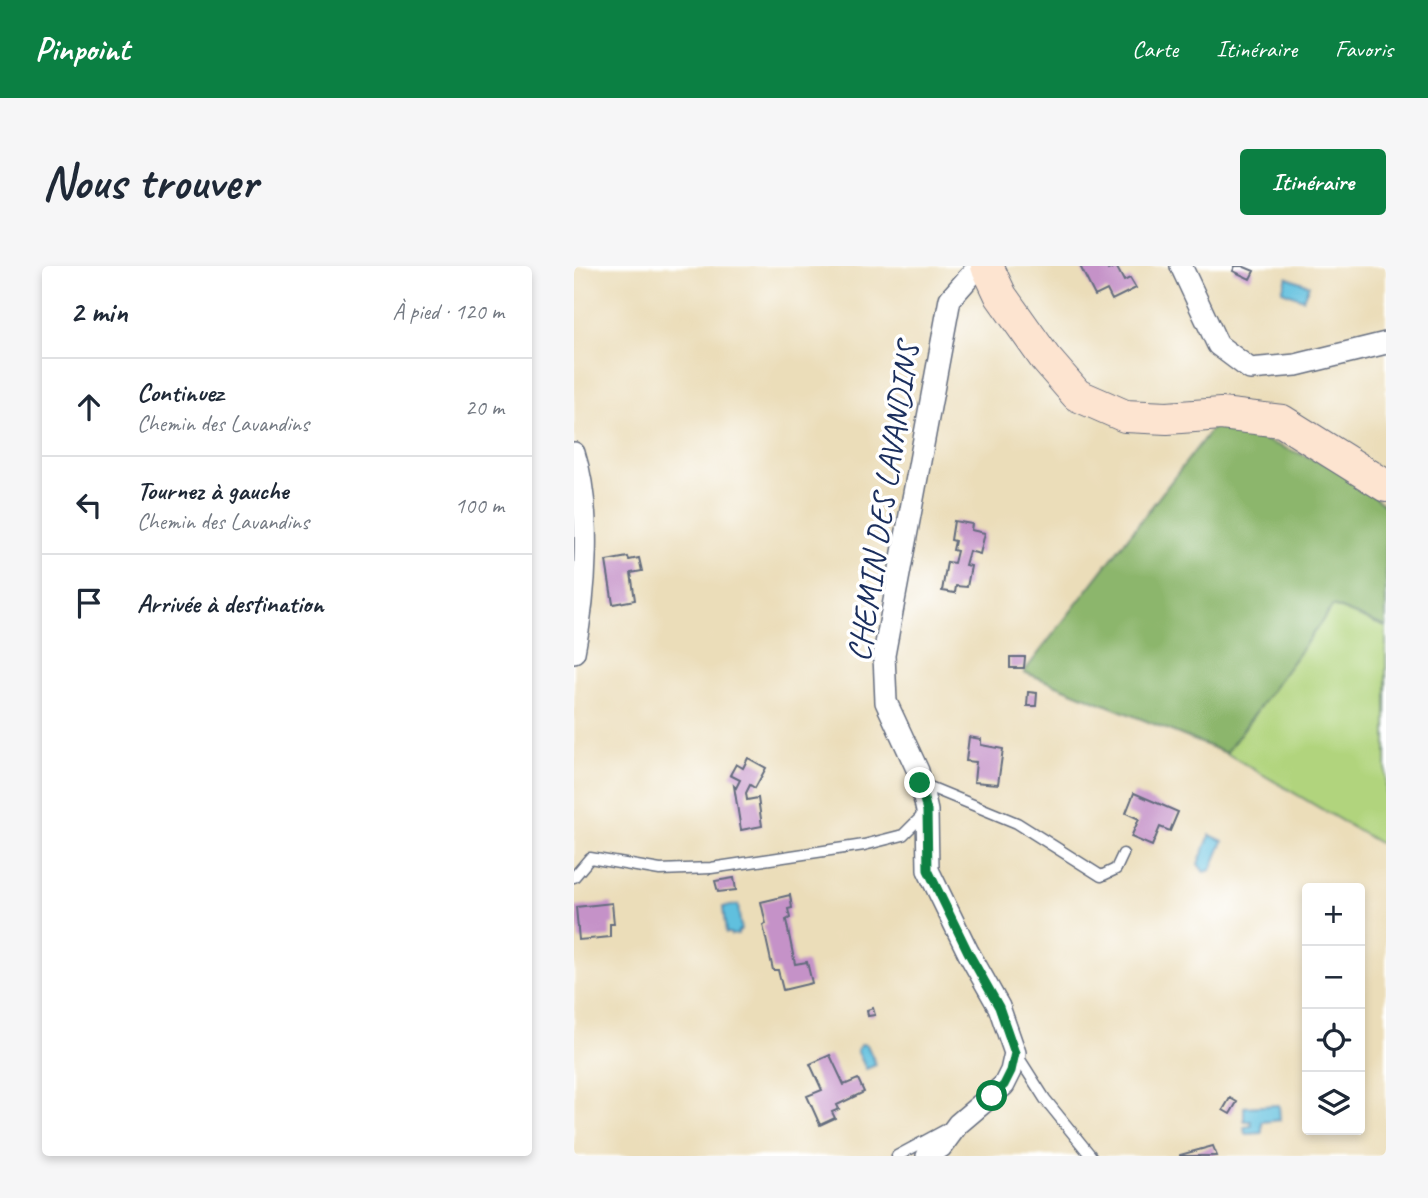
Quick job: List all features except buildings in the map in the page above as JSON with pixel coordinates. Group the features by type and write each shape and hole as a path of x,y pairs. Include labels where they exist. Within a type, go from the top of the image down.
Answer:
{"street":[{"name":"CHEMIN DES LAVANDINS","path":"979,266 950,299 884,655 886,702 918,771 927,811 928,870 968,952 999,1007 1015,1053"},
{"path":"988,266 1001,296 1045,358 1077,396 1125,416 1167,418 1221,414 1282,421 1382,481"},
{"path":"1181,266 1218,345 1250,369 1296,365 1386,344"},
{"path":"574,453 580,471 584,500 584,578 574,652"},
{"path":"926,1156 942,1147 958,1124 1004,1085 1015,1053"}],"lane":[{"path":"920,783 1017,823 1101,876 1116,869 1123,854"},
{"path":"574,877 590,858 660,870 711,868 864,845 903,835 927,811"},
{"path":"1015,1053 1045,1099 1091,1156"},
{"path":"897,1156 958,1124"}],"green space":[{"path":"1217,422 1345,471 1386,507 1386,627 1333,606 1226,753 1024,672"},
{"path":"1333,606 1386,627 1386,847 1226,753"}],"water":[{"path":"1287,277 1309,285 1303,299 1282,291"},
{"path":"1210,835 1223,841 1211,870 1204,872 1198,864"},
{"path":"738,905 741,930 738,934 731,935 726,933 723,907"},
{"path":"861,1044 867,1045 876,1065 866,1069 857,1050"},
{"path":"1279,1105 1280,1120 1262,1122 1262,1133 1245,1134 1244,1127 1252,1126 1251,1121 1244,1121 1244,1107"}],"route":[{"path":"920,783 927,811 928,870 968,952 999,1007 1015,1053 1004,1085 992,1096"}]}
